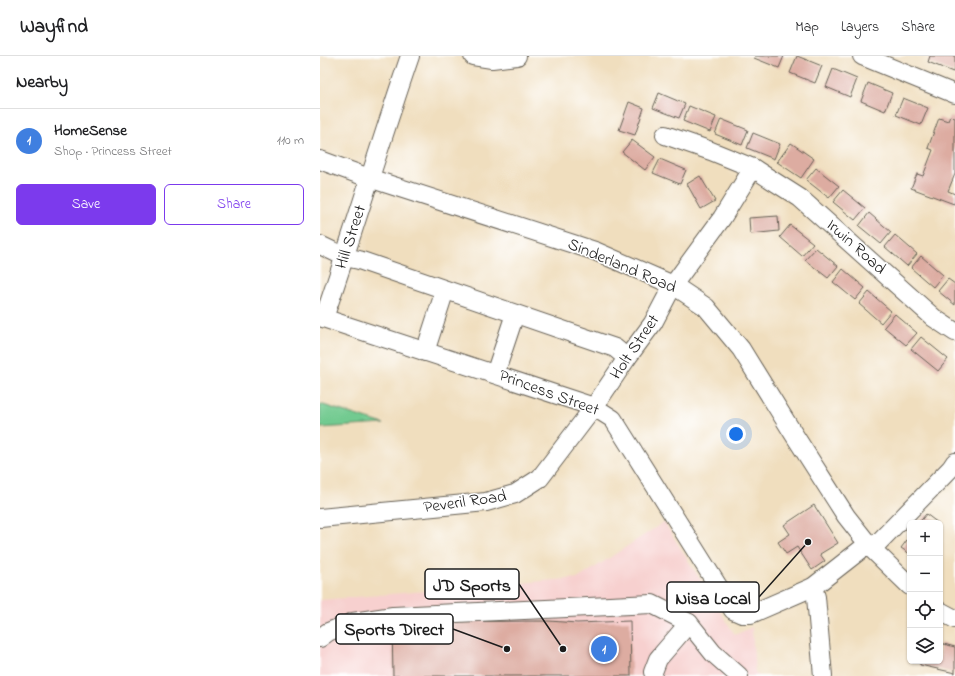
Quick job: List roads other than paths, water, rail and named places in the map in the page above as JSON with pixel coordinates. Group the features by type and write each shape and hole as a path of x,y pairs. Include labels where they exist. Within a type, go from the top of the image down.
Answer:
{"street":[{"name":"Hill Street","path":"322,318 345,256 369,178 410,56"},
{"path":"473,56 492,59 517,56"},
{"path":"862,56 955,94"},
{"name":"Irwin Road","path":"665,135 753,168 800,198 934,318 955,332"},
{"name":"Sinderland Road","path":"320,160 369,178 595,251 672,285 706,307 741,349 842,509 870,546 907,583"},
{"path":"672,285 722,218 753,168"},
{"path":"320,245 345,256 615,348 627,358"},
{"name":"Holt Street","path":"594,407 652,323 672,285"},
{"path":"425,352 445,290"},
{"path":"495,374 516,314"},
{"name":"Princess Street","path":"322,318 594,407 613,419 733,610 742,614 751,614 813,587"},
{"name":"Peveril Road","path":"320,518 486,502 515,494 540,478 594,407"},
{"path":"823,676 816,597 813,587 870,546 951,468 955,462"},
{"path":"320,638 328,632 353,622 393,616 652,604 689,623 713,653 738,676"},
{"path":"943,613 955,619"},
{"path":"653,672 658,659 689,623"}],"place":[{"name":"Nisa Local","path":"808,542"},
{"name":"Sports Direct","path":"507,649"},
{"name":"JD Sports","path":"563,649"},
{"name":"HomeSense","path":"604,649"}]}
